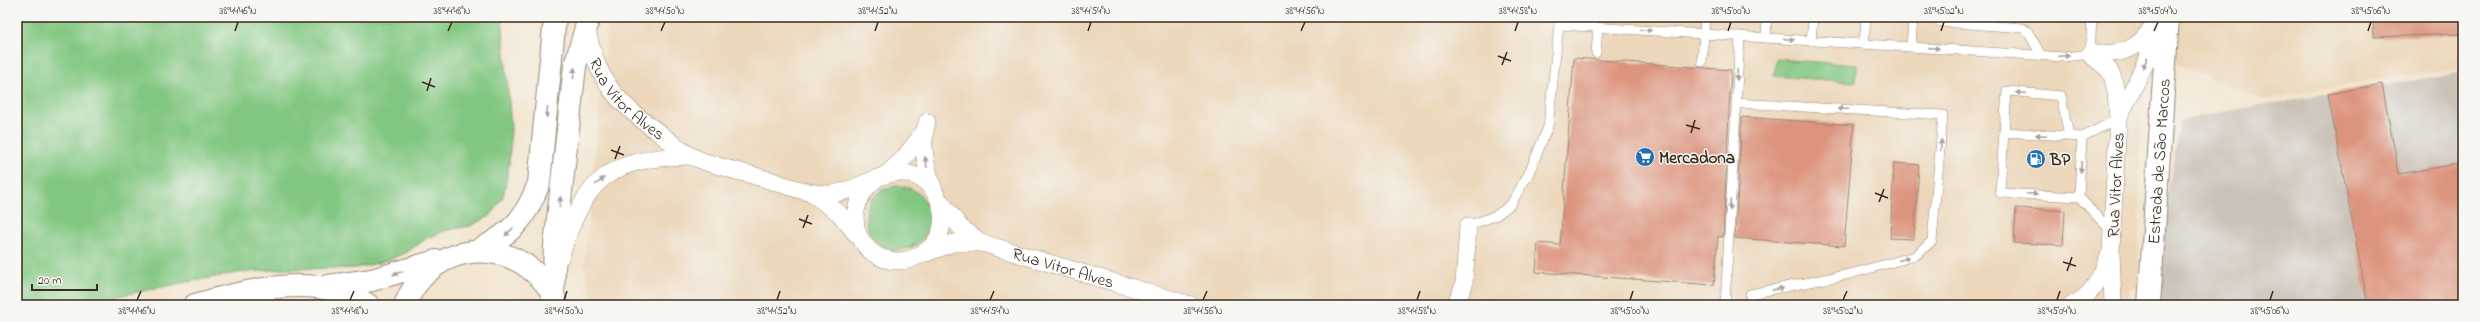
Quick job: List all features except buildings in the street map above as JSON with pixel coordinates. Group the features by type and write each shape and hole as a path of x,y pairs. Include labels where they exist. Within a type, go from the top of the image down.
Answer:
{"street":[{"path":"195,305 257,288 310,288 372,280 449,257 479,250 502,238 518,223 530,207 539,183 555,17"},
{"path":"2090,54 2112,54 2136,46 2144,40 2159,20"},
{"name":"Rua Vitor Alves","path":"2118,119 2148,58 2159,20"},
{"name":"Estrada de São Marcos","path":"2149,305 2159,20"},
{"path":"555,293 555,245 575,66 587,21"},
{"name":"Rua Vitor Alves","path":"587,21 596,67 617,98 636,117 691,156 811,193 839,213 860,239 876,255 897,261 919,256 953,243 982,243 1190,305"},
{"name":"Rua Vitor Alves","path":"2090,54 2109,70 2113,78 2118,119 2112,233 2113,305"},
{"path":"881,176 904,158 926,127 925,161 942,210 940,232 928,250 919,256"},
{"name":"Rua Vitor Alves","path":"555,293 571,223 581,202 598,182 623,165 642,160 691,156"},
{"name":"Rua Vitor Alves","path":"811,193 844,192 881,176 900,172 913,175 925,182 961,228 982,243"},
{"name":"Rua Vitor Alves","path":"860,239 854,217 856,206 860,195 881,176"},
{"path":"1455,305 1464,285 1468,226"},
{"path":"479,250 502,253 523,262 555,293"},
{"name":"Rua Vitor Alves","path":"2072,305 2092,290 2101,276 2112,250"},
{"path":"405,305 412,289 422,276 449,257"},
{"path":"1464,285 1471,305"},
{"path":"310,288 343,293 368,305"}],"lane":[{"path":"1702,62 1706,17"},
{"path":"1766,38 1767,17"},
{"path":"1811,41 1813,17"},
{"path":"1864,44 1866,17"},
{"path":"1911,47 1913,17"},
{"path":"1932,17 1941,22 2023,28 2028,32 2041,55"},
{"path":"1468,226 1497,215 1511,204 1529,173 1548,127 1559,21 1598,27 2064,57 2090,54 2092,17"},
{"path":"1596,53 1598,27"},
{"path":"1725,305 1740,36"},
{"path":"2069,136 2061,96 2007,91 2000,193 2079,197 2098,215 2112,233"},
{"path":"1736,103 1943,115 1932,240 1915,256 1850,274 1750,294 1752,305"},
{"path":"2004,132 2082,137 2118,119"},
{"path":"2079,197 2082,137"}],"shaded area":[{"path":"608,17 2463,17 2463,68 2383,78 2261,100 2183,66 2147,59 2140,145 2138,287 2130,287 2129,305 594,305 584,266"},
{"path":"2463,72 2463,305 2147,305 2181,119"}],"green space":[{"path":"17,17 502,17 511,128 509,165 503,197 490,216 470,226 447,230 427,238 406,253 382,262 357,268 283,269 237,273 76,305 17,305"},
{"path":"1776,59 1857,65 1856,82 1774,76"},
{"path":"898,186 916,192 924,200 930,218 924,236 916,244 898,250 880,244 872,236 866,218 872,200 880,192"}],"place":[{"name":"Mercadona","path":"1645,157"},
{"name":"BP","path":"2036,159"}]}
